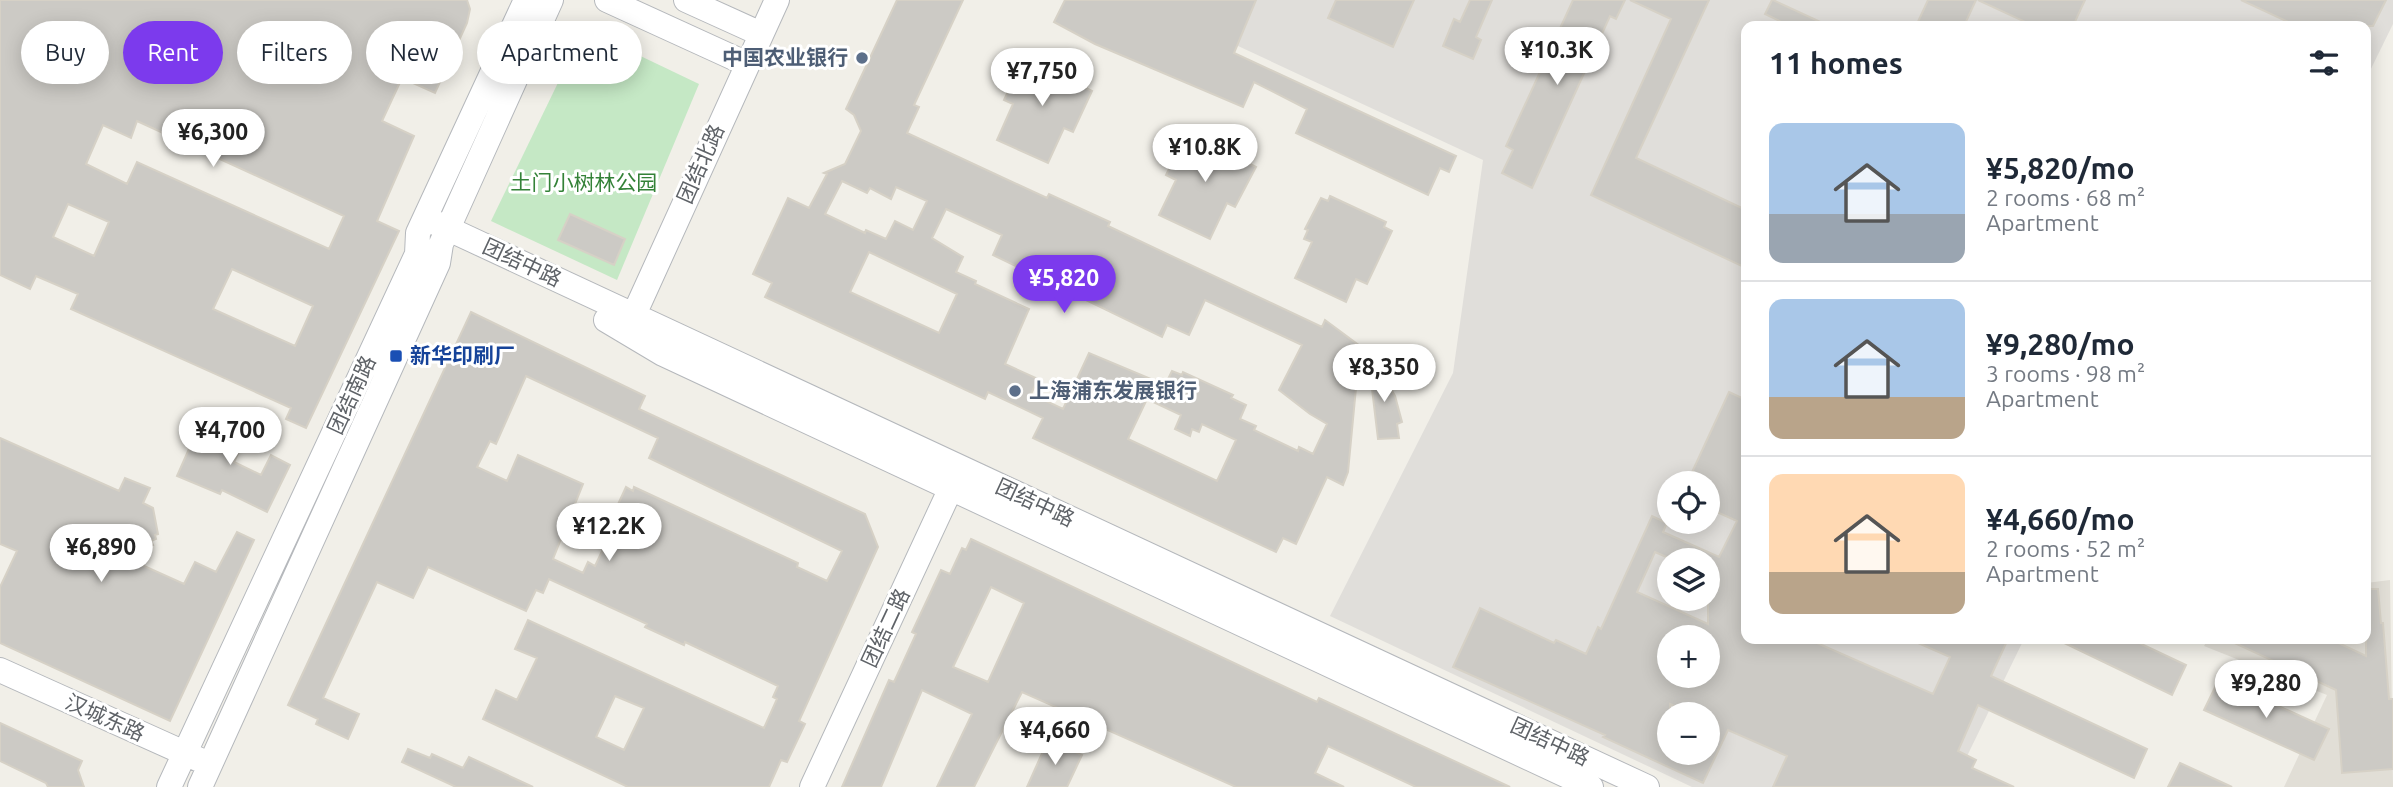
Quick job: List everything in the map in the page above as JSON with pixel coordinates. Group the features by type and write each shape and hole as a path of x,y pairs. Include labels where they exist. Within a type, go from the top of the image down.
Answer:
{"street":[{"name":"团结南路","path":"169,787 417,254 421,226 526,0"},
{"name":"团结南路","path":"205,776 438,263 444,236 551,0"},
{"path":"607,0 747,64"},
{"path":"686,0 761,34"},
{"name":"团结北路","path":"630,323 777,0"},
{"name":"团结中路","path":"421,226 956,478 1591,787"},
{"name":"团结中路","path":"956,478 1647,787"},
{"name":"团结二路","path":"812,787 956,478"},
{"name":"汉城东路","path":"0,670 185,754 205,776"}],"shaded area":[{"path":"1139,0 2393,0 2393,24 2371,69 2371,21 1741,21 1741,644 2022,644 1952,787 1692,787 1330,616 1453,373 1483,160"},
{"path":"2390,580 2393,787 2284,787 2327,695 2204,646 2371,644 2371,582"}],"green space":[{"name":"土门小树林公园","path":"642,57 699,84 617,280 491,221 557,84 642,84"}],"building":[{"path":"0,0 467,0 470,9 463,32 463,21 366,21 366,84 399,84 382,121 414,136 377,221 399,231 306,428 286,419 291,408 71,309 78,294 36,276 30,289 0,275","holes":["137,121 344,216 329,249 137,162 127,184 86,164 103,125 131,138","68,204 109,222 94,256 53,237","232,269 313,306 295,346 213,309"]},
{"path":"897,0 963,0 914,105 919,107 907,133 1047,198 1049,194 1110,222 1108,226 1322,327 1325,320 1360,346 1348,472 1343,485 1327,477 1296,544 1283,538 1276,552 1033,438 1043,418 988,392 985,399 765,297 772,283 753,274 788,198 809,208 827,174 824,173 845,164 861,131 854,115 846,109","holes":["842,181 867,193 870,188 891,199 896,187 927,201 913,230 895,221 886,239 866,230 865,233 825,214","946,209 1002,235 993,255 1162,337 1167,325 1189,335 1205,300 1302,345 1279,390 1327,424 1313,454 1299,447 1298,451 1254,430 1256,426 1240,419 1246,405 1231,398 1233,395 1183,372 1182,375 1172,371 1165,385 1089,353 1063,409 1031,394 1038,379 1005,364 1029,309 975,284 976,281 956,272 963,257 932,238","869,252 957,294 939,333 850,292","1147,399 1181,415 1175,429 1190,436 1192,429 1199,432 1202,424 1236,440 1217,481 1128,439"]},
{"path":"1065,0 1256,0 1234,53 1456,156 1449,172 1440,168 1428,195 1296,133 1307,109 1254,82 1243,107 1095,44 1054,22"},
{"path":"1336,0 1414,0 1393,47 1328,18"},
{"path":"1470,0 1492,0 1476,37 1481,40 1473,59 1443,46 1454,19 1460,22"},
{"path":"1573,0 1625,0 1616,19 1610,16 1532,188 1502,173 1513,150 1506,146"},
{"path":"1630,0 1709,0 1636,158 1741,208 1741,266 1591,195 1671,19"},
{"path":"1772,0 1818,21 1780,21 1765,14"},
{"path":"1928,0 1976,0 1966,21 1918,21"},
{"path":"1978,0 2085,0 2075,21 2023,21"},
{"path":"2241,0 2386,0 2373,26 2371,21 2286,21"},
{"path":"1032,57 1088,84 1086,88 1092,91 1073,132 1064,128 1048,163 997,140 1013,104 1004,100 1023,59 1030,62"},
{"path":"415,84 439,84 435,93"},
{"path":"1194,133 1250,159 1248,163 1256,167 1235,207 1227,203 1210,239 1159,215 1176,180 1166,175 1186,134 1193,137"},
{"path":"1330,196 1386,222 1384,227 1392,231 1367,284 1356,279 1346,302 1295,278 1312,242 1304,239 1308,230 1305,229 1321,198 1328,201"},
{"path":"570,214 625,239 614,265 558,240"},
{"path":"471,312 645,396 639,409 865,514 878,547 799,721 805,724 787,762 781,760 769,787 628,787 483,719 496,690 517,700 537,658 515,649 528,620 764,728 777,699 773,697 778,686 685,642 684,645 645,627 647,624 549,579 543,593 536,590 526,611 428,567 413,598 377,582 323,698 359,714 348,739 316,724 318,719 288,705","holes":["526,376 658,438 649,458 842,551 827,581 797,567 798,563 634,487 633,491 626,487 614,513 619,515 595,566 588,562 583,573 553,559 583,484 518,455 507,481 477,467 490,441 496,444","615,696 644,708 624,750 596,737"]},
{"path":"1367,347 1395,396 1402,422 1397,424 1399,438 1378,439"},
{"path":"1729,392 1741,398 1741,644 1819,644 1933,694 1950,657 1920,644 2006,644 1991,676 2147,749 2134,778 1978,705 1958,751 1976,760 1972,768 2014,787 1773,787 1787,756 1728,730 1720,747 1720,702 1657,702 1657,762 1603,737 1605,735 1453,667 1480,608 1554,643 1556,640 1586,654 1598,627 1601,629 1652,516 1657,518 1657,534 1667,534 1699,548 1657,548 1637,592 1657,601 1657,611 1679,611 1708,624 1708,611 1720,611 1720,555 1737,521 1720,513 1720,471 1693,471"},
{"path":"203,417 246,437 234,462 261,475 271,455 290,465 267,512 222,490 220,494 177,476"},
{"path":"0,438 119,491 125,478 150,488 143,503 153,508 158,534 155,535 156,539 151,541 153,545 124,557 184,584 195,562 216,572 237,532 254,540 170,721 0,643 0,587 17,551 0,544"},
{"path":"971,539 1317,702 1319,698 1510,787 1416,787 1328,746 1315,773 1344,787 1236,787 1022,692 974,787 937,787 972,714 922,690 881,787 842,787 889,680 894,682 916,634 912,632 941,570 950,574 962,548 966,550","holes":["991,587 1024,603 988,682 953,667"]},
{"path":"2371,589 2378,589 2389,699 2393,699 2393,769 2342,773 2336,690 2237,644 2341,644 2366,656 2366,644 2371,644"},
{"path":"2066,644 2142,644 2186,665 2172,695"},
{"path":"2219,679 2329,729 2314,760 2204,710"},
{"path":"0,723 82,761 78,770 84,787 48,787 46,783 0,761"},
{"path":"1048,740 1082,755 1067,787 1027,787"},
{"path":"408,749 430,758 432,754 463,768 469,757 533,787 456,787 402,762"},
{"path":"2180,763 2232,787 2168,787"},
{"path":"1664,765 1711,765 1703,783"}],"place":[{"name":"中国农业银行","path":"862,58"},
{"name":"新华印刷厂","path":"396,356"},
{"name":"上海浦东发展银行","path":"1015,391"}]}
